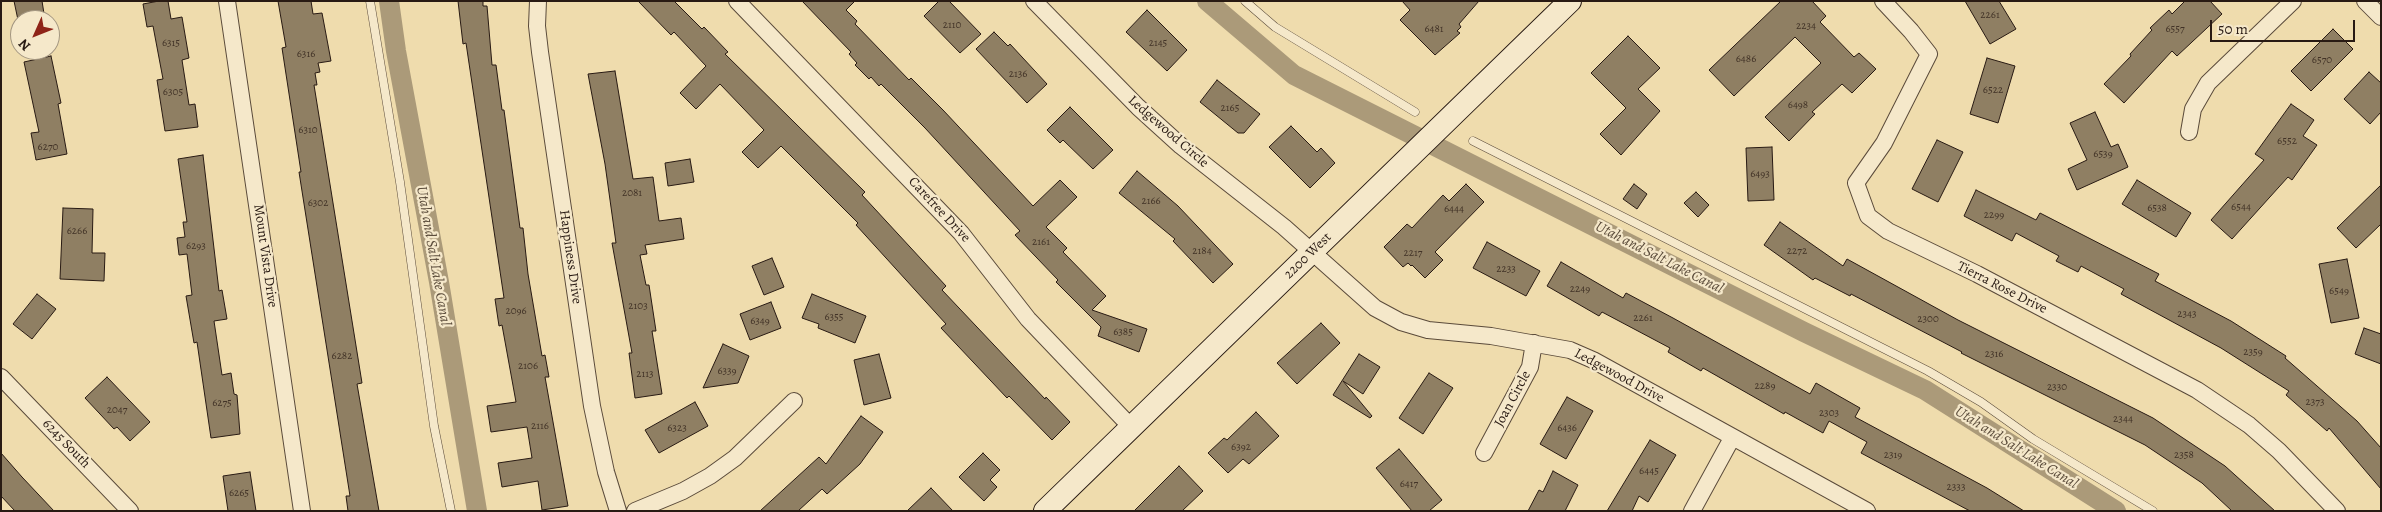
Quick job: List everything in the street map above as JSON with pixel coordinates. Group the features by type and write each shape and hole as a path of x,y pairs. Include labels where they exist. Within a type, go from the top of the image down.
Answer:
{"street":[{"name":"Mount Vista Drive","path":"227,1 302,511"},
{"name":"Happiness Drive","path":"538,1 537,26 540,52 592,406 606,472 618,511"},
{"name":"Carefree Drive","path":"738,1 961,233 1034,327 1131,427"},
{"name":"Ledgewood Circle","path":"1034,1 1138,107 1181,146 1284,227 1311,252"},
{"name":"2200 West","path":"1046,511 1570,1"},
{"name":"Tierra Rose Drive","path":"1883,1 1929,54 1884,143 1856,183 1868,216 1888,231 1977,274 2197,390 2249,425 2272,444 2337,511"},
{"path":"2190,132 2193,108 2208,84 2293,1"},
{"path":"2364,1 2381,17"},
{"name":"Ledgewood Drive","path":"1311,252 1375,308 1400,322 1428,330 1491,336 1570,350 1593,360 1867,511"},
{"name":"Joan Circle","path":"1484,453 1530,367 1534,343"},
{"name":"6245 South","path":"1,377 130,511"},
{"path":"636,511 683,491 710,476 735,458 794,401"},
{"path":"1692,511 1732,438"}],"lane":[{"path":"370,1 400,182 434,426 451,511"},
{"path":"1245,1 1275,27 1415,112"},
{"path":"1473,141 1928,371 1981,402 2033,439 2154,511"}],"building":[{"path":"14,1 42,1 43,10 16,10"},
{"path":"168,1 171,19 182,17 189,58 182,60 189,105 195,104 198,127 165,131 157,80 163,79 153,26 147,27 143,4"},
{"path":"278,1 311,1 313,14 322,13 331,61 318,63 320,72 315,73 317,85 314,85 362,383 357,384 379,511 348,511 346,496 350,496 299,172 301,172 282,48 286,47"},
{"path":"458,1 483,1 483,6 487,6 492,65 496,65 502,110 504,110 520,228 523,228 528,274 542,356 545,355 549,377 545,377 568,506 542,510 538,481 502,487 498,463 532,458 527,427 491,432 487,406 516,402 502,325 499,326 495,299 504,298 466,43 463,44"},
{"path":"638,1 674,1 702,29 704,27 728,52 725,54 865,192 862,195 946,286 942,290 1045,399 1046,397 1070,422 1052,440 1009,396 1007,398 941,328 946,324 856,225 858,223 781,146 758,168 742,152 764,130 720,84 696,109 680,93 706,66 674,32 671,35"},
{"path":"802,1 855,1 846,10 857,21 855,24 909,80 911,78 943,110 1033,206 1060,180 1077,197 1046,227 1067,248 1063,252 1106,296 1092,310 1147,329 1139,352 1098,336 1101,327 1056,282 1058,280 1015,235 1020,231 925,128 881,84 879,86 871,77 869,79 855,65 857,63 849,54 851,52"},
{"path":"939,1 949,1 981,34 960,53 924,16"},
{"path":"1402,1 1479,1 1459,24 1461,27 1457,31 1460,33 1435,55 1400,20 1410,10"},
{"path":"1781,1 1812,1 1826,16 1820,22 1854,57 1859,53 1876,69 1852,93 1842,84 1812,112 1815,114 1789,141 1765,117 1821,63 1795,37 1734,96 1709,70"},
{"path":"1965,1 1999,1 2016,29 1990,44"},
{"path":"2185,1 2210,1 2222,14 2177,56 2172,51 2124,103 2104,84 2131,56 2130,54 2152,30 2150,28 2169,10 2172,14"},
{"path":"1147,10 1187,50 1167,71 1126,32"},
{"path":"2333,29 2353,49 2311,91 2291,71"},
{"path":"994,32 1008,46 1010,44 1047,84 1027,103 976,49"},
{"path":"1628,36 1660,68 1638,89 1660,111 1621,155 1600,134 1626,108 1591,73"},
{"path":"1987,58 2015,66 1998,123 1970,114"},
{"path":"52,60 61,103 58,104 67,154 36,160 31,133 39,132 24,62"},
{"path":"615,71 633,179 653,177 659,221 681,218 684,239 645,245 647,254 640,255 646,285 649,285 656,331 652,331 662,394 635,398 629,353 632,353 612,243 616,243 605,164 588,74"},
{"path":"2369,72 2381,83 2381,112 2370,124 2344,99"},
{"path":"1217,80 1260,114 1244,133 1238,133 1200,102"},
{"path":"2291,104 2314,120 2303,136 2317,145 2292,180 2288,177 2232,239 2211,220 2264,160 2255,154"},
{"path":"1070,107 1113,150 1093,169 1063,140 1060,143 1047,130"},
{"path":"2095,112 2111,147 2118,144 2128,167 2077,190 2068,169 2087,160 2070,123"},
{"path":"1291,126 1317,152 1321,148 1335,163 1310,188 1269,147"},
{"path":"1937,140 1963,152 1938,202 1912,189"},
{"path":"1772,147 1774,200 1748,201 1746,148"},
{"path":"203,155 219,291 222,290 227,319 214,321 222,375 231,373 234,394 237,395 240,434 211,438 197,342 194,343 186,296 192,295 187,254 179,255 177,238 185,237 183,222 187,222 178,159"},
{"path":"690,159 694,182 668,186 665,163"},
{"path":"1137,171 1178,206 1233,264 1213,283 1173,241 1175,239 1119,193"},
{"path":"2137,180 2191,213 2176,237 2122,204"},
{"path":"1466,184 1484,202 1435,252 1443,260 1425,278 1408,263 1403,267 1384,247 1407,224 1412,228 1443,195 1449,201"},
{"path":"1634,184 1647,194 1637,209 1623,199"},
{"path":"2381,185 2381,224 2356,248 2337,228"},
{"path":"1976,190 2036,220 2040,213 2159,274 2155,281 2231,321 2286,356 2285,358 2357,421 2381,448 2381,489 2329,428 2327,431 2286,395 2289,391 2221,348 2121,294 2124,289 2081,266 2078,272 2056,261 2059,256 2016,233 2012,241 1964,216"},
{"path":"1696,192 1709,205 1698,217 1684,203"},
{"path":"63,208 93,209 92,253 105,253 104,281 60,279"},
{"path":"1780,222 1843,266 1847,259 1958,320 2153,418 2225,466 2275,511 2232,511 2202,483 2145,445 1961,353 1851,294 1850,296 1815,278 1813,280 1764,245"},
{"path":"1487,242 1540,271 1526,296 1473,268"},
{"path":"772,258 784,287 764,295 752,266"},
{"path":"2347,259 2359,318 2331,323 2319,264"},
{"path":"1561,262 1623,298 1626,293 1810,394 1816,383 1860,408 1855,417 1987,488 2024,511 1970,511 1861,453 1867,442 1829,421 1823,433 1785,412 1784,414 1703,368 1701,371 1668,352 1670,348 1602,312 1599,316 1547,286"},
{"path":"37,294 56,309 32,339 13,324"},
{"path":"812,294 866,316 855,343 818,328 819,324 802,318"},
{"path":"771,302 781,328 750,340 740,314"},
{"path":"1321,323 1340,343 1297,384 1277,363"},
{"path":"2364,328 2381,334 2381,364 2355,354"},
{"path":"723,344 749,356 738,383 703,388"},
{"path":"879,354 891,398 864,405 854,360"},
{"path":"1359,354 1380,367 1363,394 1343,381 1372,416 1370,418 1333,395"},
{"path":"1429,373 1453,388 1423,434 1399,418"},
{"path":"107,377 150,422 130,441 117,427 114,429 85,398"},
{"path":"1567,397 1593,411 1566,459 1540,444"},
{"path":"695,402 708,426 659,453 645,430"},
{"path":"1256,412 1279,436 1249,464 1243,459 1228,473 1208,453 1224,438 1227,440"},
{"path":"861,416 883,432 860,464 827,494 822,489 798,511 760,511 819,457 826,464"},
{"path":"1650,440 1676,455 1648,502 1639,496 1632,511 1607,511"},
{"path":"1399,449 1442,500 1429,511 1412,511 1376,468"},
{"path":"1,453 54,511 15,511 1,496"},
{"path":"983,453 1000,470 990,480 997,487 984,501 959,477"},
{"path":"1179,466 1203,491 1182,511 1134,511"},
{"path":"1553,471 1578,485 1565,511 1528,511 1539,490 1543,492"},
{"path":"250,472 256,511 228,511 223,476"},
{"path":"931,488 953,511 907,511"}],"waterway":[{"name":"Utah and Salt Lake Canal","path":"389,1 396,51 439,282 477,511"},
{"name":"Utah and Salt Lake Canal","path":"1207,1 1294,75 1804,332 1925,390 2116,511"}]}
